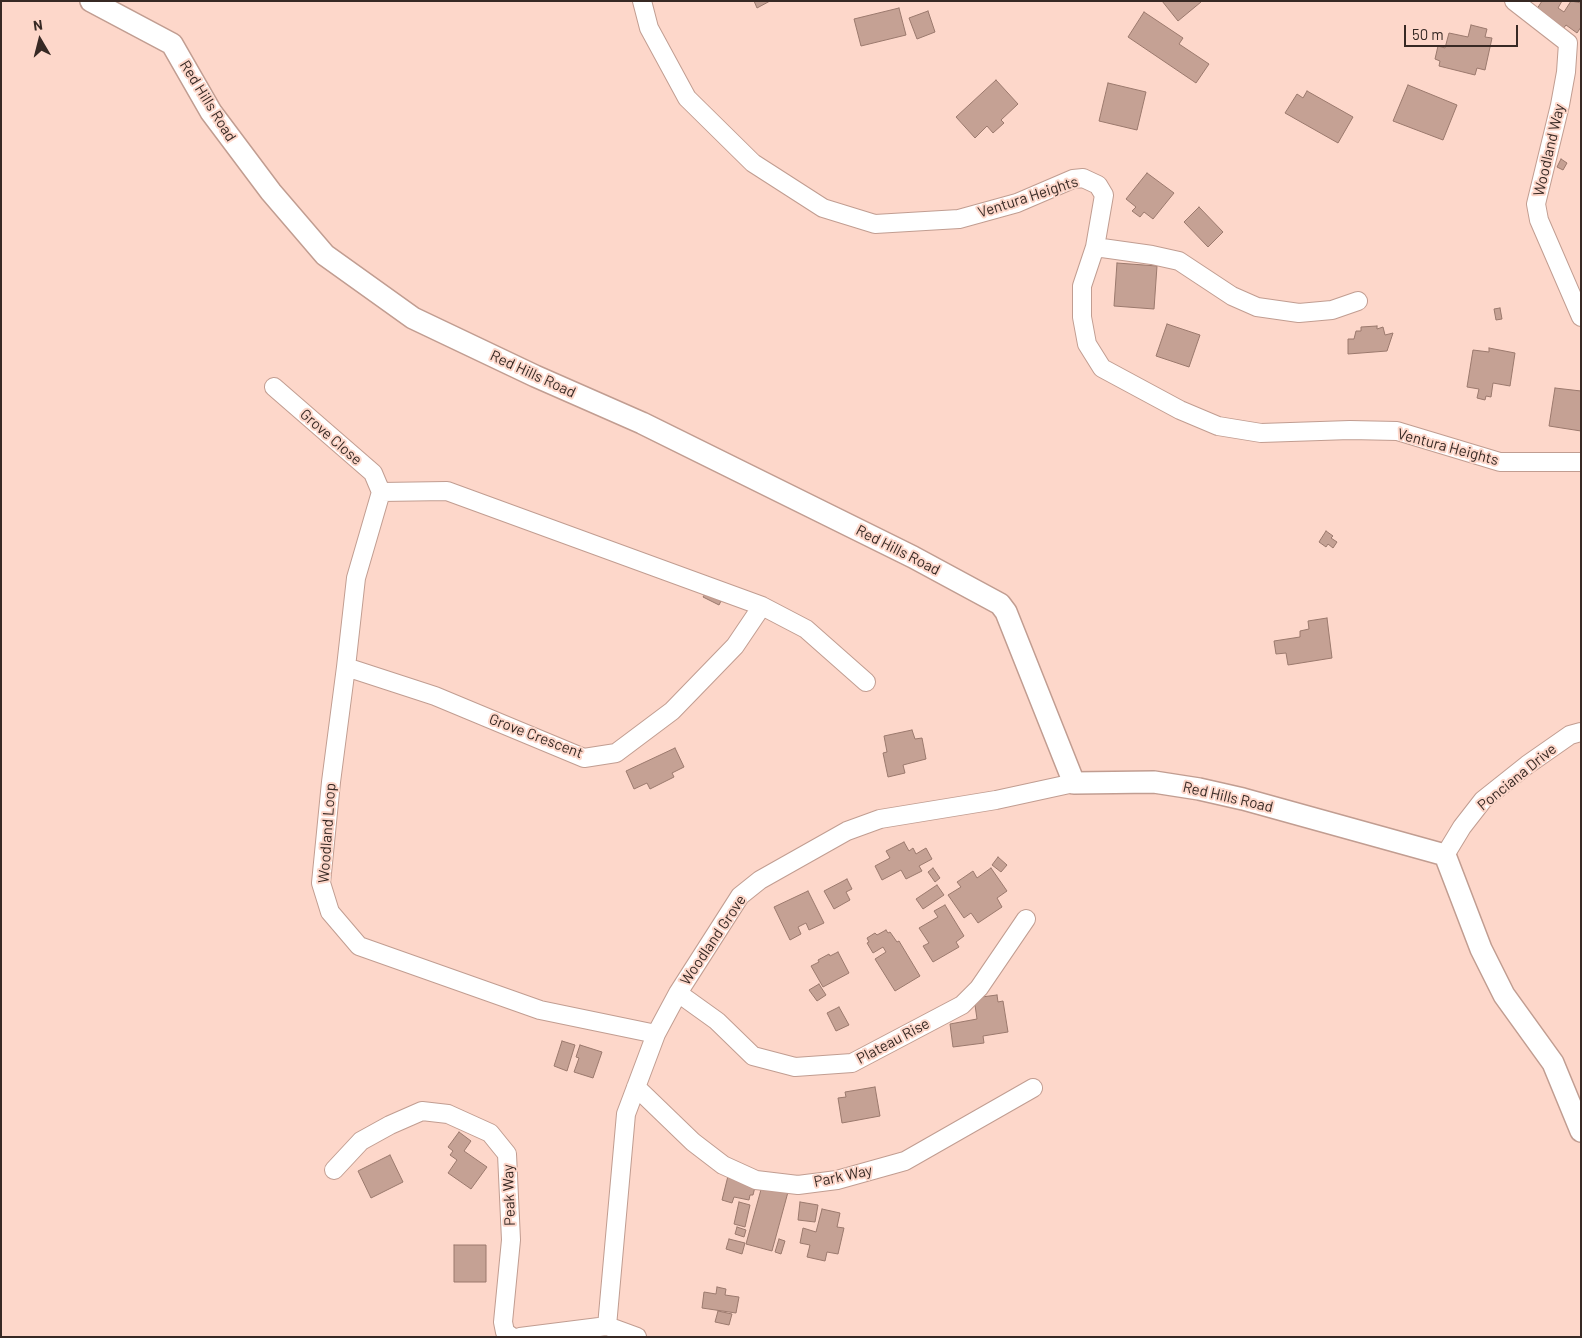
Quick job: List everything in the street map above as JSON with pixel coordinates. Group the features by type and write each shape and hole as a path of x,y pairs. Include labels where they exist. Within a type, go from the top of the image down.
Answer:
{"main road":[{"name":"Red Hills Road","path":"91,1 172,44 211,112 271,192 325,255 413,318 535,376 650,427 913,557 1000,604 1006,612 1074,783 1154,782 1199,789 1243,799 1445,855"},
{"path":"1445,855 1481,949 1504,995 1553,1063 1581,1131"}],"street":[{"name":"Ventura Heights","path":"642,1 649,28 687,98 753,163 823,208 875,224 959,219 1017,202 1073,180 1083,178 1098,185 1104,195 1095,247 1082,286 1082,317 1087,344 1102,368 1180,410 1218,426 1261,433 1350,430 1397,431 1500,462 1581,462"},
{"name":"Woodland Way","path":"1514,1 1574,47 1566,72 1536,204 1539,220 1581,317"},
{"path":"1095,247 1180,261 1232,296 1257,307 1299,313 1332,310 1358,301"},
{"name":"Grove Close","path":"274,387 373,473 381,492"},
{"path":"381,492 447,491 762,606 806,629 866,682"},
{"name":"Woodland Loop","path":"381,492 356,578 331,782 321,883 330,912 359,946 540,1010 656,1034"},
{"name":"Grove Crescent","path":"346,667 435,696 584,758 616,753 672,711 735,646 762,606"},
{"name":"Ponciana Drive","path":"1445,855 1462,827 1483,800 1527,765 1570,735 1581,732"},
{"name":"Woodland Grove","path":"607,1326 626,1114 656,1034 678,993 740,896 760,880 847,831 880,820 996,800 1074,783"},
{"name":"Plateau Rise","path":"678,993 717,1021 753,1056 795,1067 852,1063 962,1005 979,988 1026,918"},
{"name":"Park Way","path":"636,1087 693,1142 723,1165 756,1180 798,1185 837,1180 905,1161 1033,1088"},
{"name":"Peak Way","path":"334,1170 361,1141 390,1125 422,1111 448,1114 490,1133 507,1154 511,1240 507,1329"},
{"path":"520,1337 607,1326 637,1337"}],"building":[{"path":"754,1 770,1 757,8"},
{"path":"1162,1 1201,1 1201,2 1178,21"},
{"path":"1542,1 1562,1 1558,8 1564,12 1571,1 1581,3 1581,27 1577,33 1566,25 1563,29 1535,12"},
{"path":"899,8 906,35 861,46 854,19"},
{"path":"928,11 935,32 917,39 909,18"},
{"path":"1144,12 1183,38 1179,44 1209,64 1196,83 1128,37"},
{"path":"1471,25 1487,29 1485,37 1492,38 1485,70 1477,68 1475,75 1439,66 1440,61 1435,59 1438,46 1445,48 1449,33 1468,37"},
{"path":"996,80 1018,104 1001,120 1004,123 993,133 987,126 975,138 956,117"},
{"path":"1108,83 1146,92 1137,130 1099,121"},
{"path":"1408,85 1457,105 1443,140 1393,121"},
{"path":"1307,91 1353,117 1338,143 1285,113 1297,94 1303,98"},
{"path":"1561,159 1567,163 1563,170 1557,167"},
{"path":"1147,173 1174,193 1153,219 1144,212 1140,217 1132,211 1136,207 1126,199"},
{"path":"1199,207 1223,232 1208,247 1184,222"},
{"path":"1117,263 1157,266 1154,309 1114,306"},
{"path":"1500,308 1502,319 1496,320 1494,309"},
{"path":"1167,324 1200,335 1189,367 1156,356"},
{"path":"1377,326 1377,329 1383,327 1385,335 1393,333 1387,351 1348,354 1348,339 1354,339 1356,331 1361,331 1361,327"},
{"path":"1489,348 1515,353 1510,386 1493,383 1491,397 1486,396 1485,400 1477,398 1479,389 1467,387 1473,350 1489,352"},
{"path":"1555,388 1581,391 1581,431 1549,426"},
{"path":"1326,531 1337,542 1333,548 1328,544 1326,547 1319,542"},
{"path":"707,591 722,599 719,605 703,597"},
{"path":"1327,618 1332,658 1288,665 1286,653 1276,654 1274,641 1300,637 1300,631 1309,629 1308,621"},
{"path":"912,730 915,739 922,738 926,759 903,765 905,773 888,777 883,753 887,752 884,736"},
{"path":"675,748 684,767 672,773 674,777 650,789 647,783 634,789 626,771"},
{"path":"904,842 909,851 913,848 916,854 926,848 932,859 919,866 922,871 906,879 901,870 882,880 875,866 890,858 886,851"},
{"path":"998,857 1007,865 1001,872 992,865"},
{"path":"933,868 940,878 935,882 928,872"},
{"path":"991,868 1007,891 997,898 1002,907 978,923 971,913 964,918 948,895 961,887 957,882 973,871 977,878"},
{"path":"847,879 852,889 846,892 850,900 834,909 824,891"},
{"path":"937,885 944,895 923,909 916,899"},
{"path":"808,891 824,923 809,930 806,923 798,927 801,934 790,940 774,907"},
{"path":"945,905 964,936 956,942 959,947 933,962 923,946 929,943 919,928 938,917 934,911"},
{"path":"886,930 888,933 890,932 897,942 899,941 920,976 895,991 875,959 886,952 883,947 873,953 867,943 869,942 867,938 875,933 877,935"},
{"path":"838,952 849,973 823,987 811,966 829,954 830,956"},
{"path":"819,984 826,995 817,1001 809,990"},
{"path":"997,995 998,1002 1003,1001 1008,1032 983,1036 984,1043 953,1047 950,1024 977,1019 974,998"},
{"path":"839,1007 849,1025 836,1031 827,1013"},
{"path":"562,1041 575,1045 567,1071 554,1066"},
{"path":"580,1045 602,1052 593,1078 574,1072 579,1058 576,1057"},
{"path":"875,1087 880,1116 842,1123 838,1098 846,1097 845,1092"},
{"path":"459,1132 471,1141 464,1151 487,1167 471,1189 448,1173 457,1160 450,1155 453,1151 448,1147"},
{"path":"390,1155 403,1182 371,1198 358,1171"},
{"path":"728,1176 756,1183 753,1195 750,1195 749,1200 734,1197 732,1203 722,1200"},
{"path":"762,1186 788,1192 772,1251 746,1244"},
{"path":"739,1202 750,1205 745,1227 734,1224"},
{"path":"800,1202 818,1205 815,1222 798,1220"},
{"path":"822,1209 840,1213 837,1227 844,1228 838,1254 827,1252 825,1261 807,1257 810,1245 800,1243 803,1228 816,1232"},
{"path":"737,1227 746,1230 744,1237 735,1234"},
{"path":"729,1239 745,1243 742,1254 726,1249"},
{"path":"779,1239 785,1241 781,1254 775,1252"},
{"path":"454,1245 486,1245 486,1282 454,1282"},
{"path":"717,1287 726,1289 725,1295 739,1297 736,1313 702,1308 704,1292 716,1294"},
{"path":"718,1311 732,1314 729,1325 715,1322"}]}
